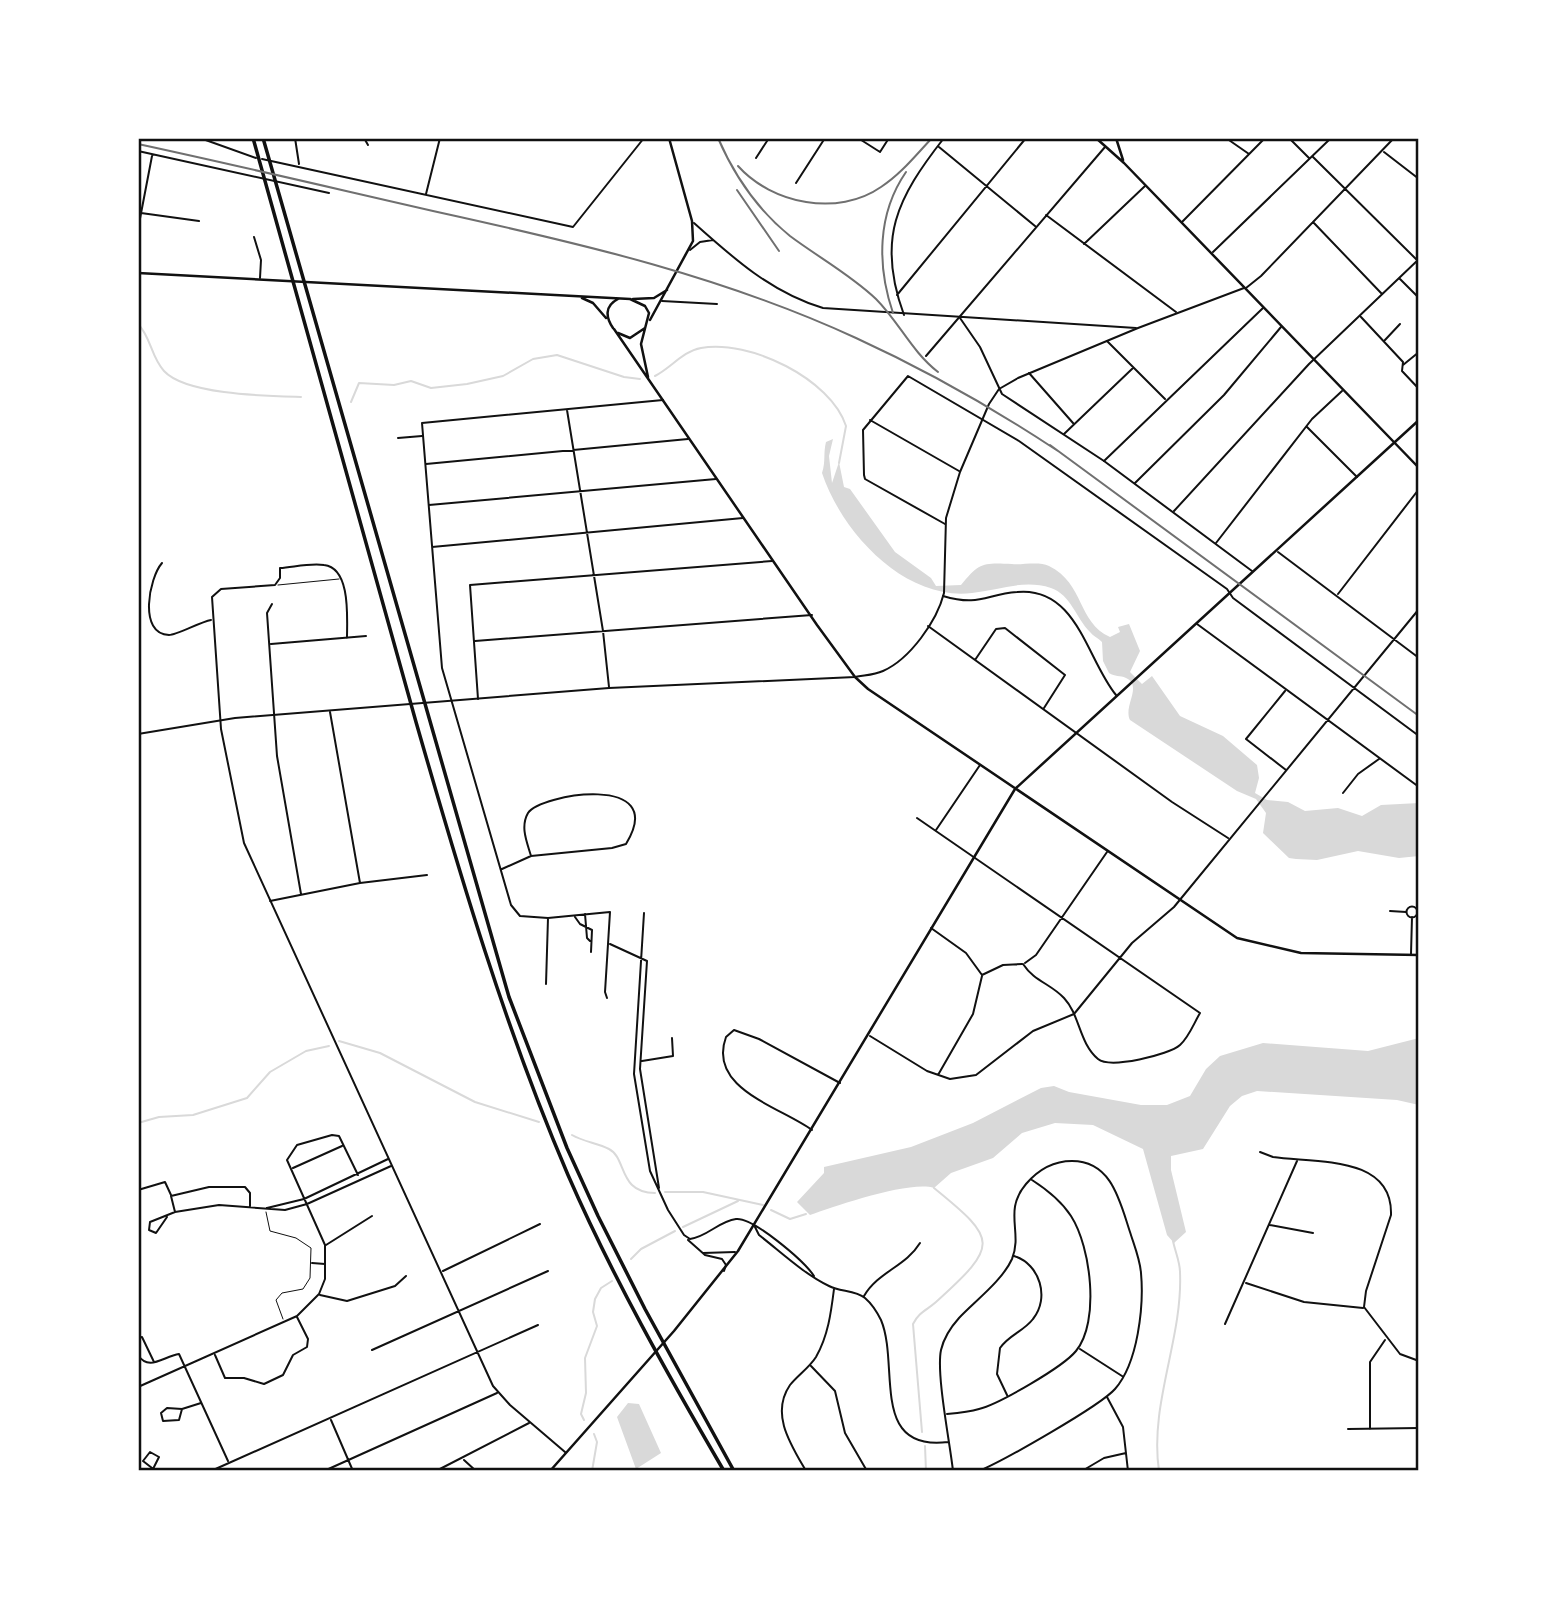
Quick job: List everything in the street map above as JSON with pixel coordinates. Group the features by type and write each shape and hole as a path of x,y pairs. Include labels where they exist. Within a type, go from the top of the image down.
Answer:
{"highway":[{"path":"253,138 431,772 518,1051 567,1173 606,1255 724,1471"},
{"path":"263,138 454,814 511,1005 567,1148 598,1216 734,1471"}],"main road":[{"path":"651,384 641,356 648,324 690,250 692,221 669,138"},
{"path":"1096,138 1146,185 1419,468"},
{"path":"1105,146 1115,138 1124,163"},
{"path":"138,273 630,299 654,298 670,288"},
{"path":"579,297 598,307 614,329 855,677 1227,933 1269,948 1301,953 1419,955"},
{"path":"610,324 608,308 621,298"},
{"path":"630,299 645,306 648,324"},
{"path":"614,329 630,338 648,324"},
{"path":"550,1471 674,1331 738,1251 1015,789 1419,420"}],"street":[{"path":"200,138 221,143 245,155 573,227 644,138"},
{"path":"295,138 299,165"},
{"path":"364,138 368,145"},
{"path":"426,194 440,138"},
{"path":"757,158 769,138"},
{"path":"796,183 825,138"},
{"path":"858,138 880,152 889,138"},
{"path":"904,315 891,268 893,223 908,186 944,138"},
{"path":"897,295 1026,138"},
{"path":"1226,138 1250,155"},
{"path":"1181,222 1265,138"},
{"path":"1289,138 1310,159"},
{"path":"1212,253 1331,138"},
{"path":"138,734 221,720 609,688 855,677 889,667 903,656 928,626 944,594 946,524 960,472 982,416 999,389 1029,373 1138,328 1252,285 1394,138"},
{"path":"938,146 1036,226"},
{"path":"926,356 1105,146"},
{"path":"138,151 329,193"},
{"path":"1383,151 1419,179"},
{"path":"138,229 152,155"},
{"path":"1174,512 1315,360 1418,261 1313,156"},
{"path":"1084,244 1146,185"},
{"path":"140,212 199,221"},
{"path":"1046,215 1177,312"},
{"path":"692,221 763,281 795,299 823,308 1138,328"},
{"path":"1313,222 1382,295"},
{"path":"254,237 261,260 260,279"},
{"path":"690,250 704,241 714,240"},
{"path":"1399,279 1419,298"},
{"path":"662,301 716,304"},
{"path":"1104,461 1264,307"},
{"path":"960,317 980,347 999,389 1104,461 1253,572"},
{"path":"1361,317 1403,362 1402,371 1419,389"},
{"path":"1384,340 1400,324"},
{"path":"1134,483 1224,395 1282,326"},
{"path":"1107,341 1166,400"},
{"path":"1402,366 1419,352"},
{"path":"1064,434 1133,368"},
{"path":"1029,373 1074,424"},
{"path":"946,524 865,479 862,435 870,420 908,376 982,416 1107,502 1419,736"},
{"path":"1216,544 1306,426 1343,389"},
{"path":"607,998 605,992 610,912 548,918 516,913 501,869 442,668 422,423 664,400"},
{"path":"567,410 595,576 609,688"},
{"path":"870,420 960,472"},
{"path":"1306,426 1357,477"},
{"path":"398,438 423,436"},
{"path":"426,464 689,439"},
{"path":"429,505 717,479"},
{"path":"1337,596 1419,489"},
{"path":"432,547 744,518"},
{"path":"1277,551 1419,658"},
{"path":"478,699 470,585 773,561"},
{"path":"162,563 155,571 148,613 161,633 173,634 212,619"},
{"path":"346,638 342,579 326,565 280,568 280,578 275,585 221,589 214,593 212,619 221,720 241,834 477,1353 498,1392 565,1453"},
{"path":"944,594 982,601 1020,591 1041,595 1061,605 1074,622 1116,696"},
{"path":"272,604 267,613 277,756 301,894"},
{"path":"869,1035 938,1075 950,1079 976,1075 1033,1031 1074,1014 1142,933 1160,921 1179,900 1419,609"},
{"path":"474,641 812,615"},
{"path":"1196,623 1419,787"},
{"path":"928,626 1228,839"},
{"path":"975,660 996,629 1005,628 1065,675 1043,708"},
{"path":"270,644 366,636"},
{"path":"1285,690 1246,738 1286,770"},
{"path":"330,712 360,883"},
{"path":"1343,793 1354,777 1379,758"},
{"path":"936,830 981,764"},
{"path":"501,869 531,856 626,844 635,830 636,818 631,805 621,797 609,795 538,803 524,822 531,856"},
{"path":"917,818 1199,1012 1185,1040 1175,1049 1112,1064 1102,1062 1093,1054 1064,998 1038,981 1023,964"},
{"path":"982,975 1003,965 1023,964 1036,954 1107,852"},
{"path":"270,901 360,883 427,875"},
{"path":"1407,912 1413,907 1418,912 1412,917"},
{"path":"1390,911 1407,912 1412,917 1411,955"},
{"path":"643,913 634,1074 650,1171 684,1235 702,1253 722,1259 726,1265 724,1271"},
{"path":"585,915 587,938 592,941 591,952"},
{"path":"574,916 580,924 587,926"},
{"path":"545,984 548,918"},
{"path":"931,927 967,953 982,975 974,1014 938,1075"},
{"path":"609,944 646,958 641,1061 659,1189"},
{"path":"812,1130 736,1085 726,1073 726,1037 734,1030 760,1039 840,1083"},
{"path":"641,1061 673,1056 672,1038"},
{"path":"138,1387 297,1316 319,1294 327,1264 325,1245 287,1160 297,1145 332,1135 339,1136 358,1175"},
{"path":"291,1169 343,1145"},
{"path":"1260,1152 1363,1169 1382,1181 1388,1191 1391,1215 1366,1292 1364,1307 1386,1340 1400,1354 1419,1361"},
{"path":"266,1208 304,1199 389,1159"},
{"path":"1226,1324 1297,1160"},
{"path":"953,1471 940,1362 944,1339 1013,1256 1015,1245 1012,1210 1019,1195 1031,1179 1047,1166 1077,1161 1102,1171 1118,1194 1140,1264 1142,1281 1134,1354 1123,1377 1106,1396 979,1471"},
{"path":"167,1217 160,1231 149,1230 149,1222 176,1212 219,1205 285,1210 307,1204 392,1165"},
{"path":"947,1414 979,1409 1007,1395 1066,1362 1079,1348 1087,1323 1089,1269 1070,1214 1031,1179"},
{"path":"138,1190 164,1182 176,1212"},
{"path":"171,1196 209,1186 245,1187 250,1193 250,1207"},
{"path":"325,1245 372,1216"},
{"path":"684,1235 698,1238 737,1219 762,1230 814,1276"},
{"path":"441,1272 540,1224"},
{"path":"1269,1225 1313,1233"},
{"path":"754,1227 759,1235 814,1276 834,1288 863,1297 878,1314 884,1331 893,1406 898,1423 907,1434 921,1442 950,1442"},
{"path":"863,1297 879,1276 913,1254 920,1243"},
{"path":"702,1253 738,1251"},
{"path":"1007,1395 997,1374 1000,1348 1033,1319 1041,1289 1037,1272 1023,1259 1013,1256"},
{"path":"312,1264 327,1264"},
{"path":"372,1350 548,1271"},
{"path":"319,1294 348,1301 395,1286 406,1276"},
{"path":"1244,1282 1304,1301 1364,1307"},
{"path":"806,1471 783,1428 782,1409 788,1388 810,1365 828,1328 834,1288"},
{"path":"214,1354 225,1378 244,1378 264,1384 283,1375 293,1355 307,1347 308,1339 297,1316"},
{"path":"211,1471 538,1325"},
{"path":"138,1338 142,1336 154,1363"},
{"path":"1370,1429 1370,1362 1386,1340"},
{"path":"1079,1348 1123,1377"},
{"path":"138,1355 146,1363 154,1363 176,1354 186,1367 228,1462"},
{"path":"810,1365 835,1391 845,1433 867,1471"},
{"path":"324,1471 498,1392"},
{"path":"1106,1396 1120,1420 1128,1471"},
{"path":"182,1409 178,1420 163,1421 163,1410 171,1406 182,1409 202,1403"},
{"path":"330,1419 353,1471"},
{"path":"436,1471 530,1423"},
{"path":"1348,1429 1419,1428"},
{"path":"150,1452 159,1457 152,1469 143,1461 150,1452"},
{"path":"1082,1471 1104,1458 1126,1453"},
{"path":"463,1459 476,1471"},
{"path":"199,1471 206,1471"}],"lane":[{"path":"275,585 342,579"},
{"path":"266,1208 270,1231 306,1243 311,1248 310,1278 303,1289 282,1293 276,1300 284,1321"}],"shaded area":[{"path":"833,439 829,456 832,483 839,462 844,487 850,489 895,552 931,578 936,586 961,585 978,568 988,564 1036,563 1049,566 1069,583 1099,630 1110,637 1120,632 1118,627 1129,624 1140,651 1130,672 1142,684 1152,676 1180,716 1223,736 1257,765 1259,778 1255,793 1267,800 1288,802 1305,811 1338,808 1362,816 1381,805 1419,803 1419,856 1399,858 1358,851 1317,860 1289,858 1263,833 1266,813 1256,799 1237,791 1130,720 1129,709 1133,691 1131,682 1109,673 1103,661 1102,642 1091,633 1058,591 1031,585 972,593 947,593 923,586 900,574 879,558 844,518 822,473 826,442"},
{"path":"1419,1038 1419,1105 1397,1100 1257,1091 1242,1096 1230,1106 1203,1149 1171,1156 1171,1170 1186,1232 1174,1243 1167,1235 1143,1149 1093,1125 1055,1123 1022,1133 993,1158 951,1173 934,1188 923,1186 891,1191 810,1215 797,1202 824,1173 824,1167 911,1147 973,1123 1041,1088 1054,1086 1069,1092 1141,1105 1167,1105 1190,1096 1206,1069 1220,1056 1263,1043 1368,1051"},
{"path":"628,1403 639,1404 661,1453 636,1469 617,1417"}],"waterway":[{"path":"138,324 146,335 156,360 164,371 175,379 208,390 228,393 301,397"},
{"path":"655,376 688,353 701,348 742,350 786,366 824,393 837,409 846,426 839,463"},
{"path":"351,402 359,383 394,385 411,381 431,388 467,384 503,376 533,359 557,355 624,377 640,379"},
{"path":"339,1041 380,1053 475,1102 539,1122"},
{"path":"138,1123 159,1117 193,1115 247,1098 270,1072 306,1051 329,1046"},
{"path":"572,1135 615,1153 629,1181 643,1191 655,1193"},
{"path":"922,1432 913,1324 971,1267 980,1255 983,1243 970,1220 934,1188"},
{"path":"665,1192 703,1192 763,1205"},
{"path":"683,1227 738,1201"},
{"path":"771,1210 790,1219 806,1214"},
{"path":"631,1259 641,1249 675,1231"},
{"path":"1159,1471 1158,1421 1180,1297 1180,1268 1173,1241"},
{"path":"584,1420 581,1414 586,1393 585,1358 597,1326 593,1312 595,1299 601,1288 612,1281"},
{"path":"592,1471 597,1442 594,1434"},
{"path":"925,1446 926,1471"}],"railway":[{"path":"718,138 739,178 778,226 876,299 938,372"},
{"path":"738,166 769,190 787,197 826,204 845,202 864,196 888,182 932,138"},
{"path":"138,144 548,237 652,264 755,297 806,316 908,363 959,390 1058,451"},
{"path":"893,313 884,277 883,241 889,205 906,172"},
{"path":"737,190 779,251"},
{"path":"1050,445 1419,716"}]}
